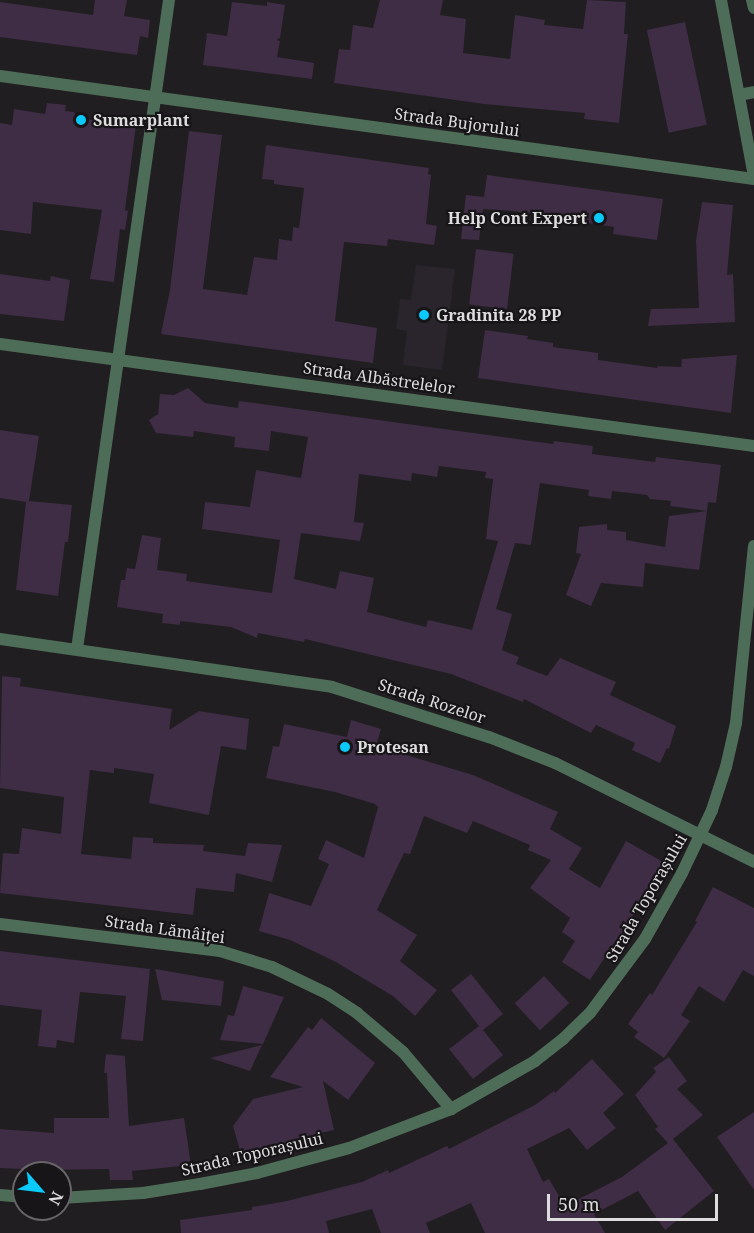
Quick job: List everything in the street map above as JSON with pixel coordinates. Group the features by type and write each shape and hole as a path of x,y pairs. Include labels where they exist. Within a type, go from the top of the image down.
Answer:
{"street":[{"path":"77,649 169,0"},
{"path":"721,0 754,178"},
{"path":"752,0 754,8"},
{"name":"Strada Bujorului","path":"0,76 754,178"},
{"path":"739,95 754,92"},
{"name":"Strada Albăstrelelor","path":"0,344 754,446"},
{"name":"Strada Toporașului","path":"72,1197 143,1193 257,1173 349,1148 451,1109 535,1061 590,1013 645,939 712,810 726,767 736,723 754,546"},
{"name":"Strada Rozelor","path":"0,639 332,687 489,737 555,763 754,862"},
{"name":"Strada Lămâiței","path":"0,924 220,951 272,967 328,994 357,1013 403,1053 451,1109"}],"shaded area":[{"name":"Gradinita 28 PP","path":"416,265 455,269 442,370 403,365 407,331 396,329 400,299 411,300"}],"building":[{"path":"95,0 127,0 124,16 150,20 148,38 140,36 137,55 0,37 0,2 93,15"},
{"path":"380,0 443,0 440,15 466,19 463,53 510,59 515,15 545,20 544,25 583,29 587,0 626,2 624,34 628,34 619,123 584,119 585,113 484,104 334,83 339,49 350,50 353,25 373,28"},
{"path":"232,2 267,6 267,2 285,5 280,38 276,40 280,41 277,57 314,63 312,79 203,65 207,33 227,36"},
{"path":"685,22 707,125 669,133 647,30"},
{"path":"47,103 66,105 65,111 74,112 77,118 136,125 125,210 128,211 125,230 120,229 114,282 90,279 102,210 33,202 31,234 0,230 0,123 12,125 14,109 45,114"},
{"path":"189,131 222,135 203,289 247,295 254,257 277,260 279,239 292,241 293,227 299,228 304,188 274,184 274,180 262,179 266,145 429,168 428,174 431,175 426,224 437,226 434,245 388,239 387,246 344,242 335,321 377,328 373,363 161,334 170,290"},
{"path":"487,175 663,199 657,240 613,234 614,227 513,211 483,209 479,240 461,239 466,195 484,197"},
{"path":"702,202 733,205 727,275 733,274 735,322 648,326 651,309 699,308 696,241"},
{"path":"476,249 514,254 507,309 469,305"},
{"path":"0,274 50,281 51,276 70,280 64,321 0,314"},
{"path":"485,330 528,336 527,339 553,343 553,347 598,353 598,360 657,368 658,366 681,367 682,359 737,355 731,413 478,378"},
{"path":"188,388 205,403 238,408 239,401 553,444 554,441 593,446 592,454 655,462 656,457 721,465 716,503 708,502 707,511 670,506 671,501 650,499 647,495 612,491 611,499 588,496 589,490 540,483 531,545 515,543 496,609 512,614 502,650 519,657 516,664 547,676 560,658 616,682 610,695 676,726 669,749 667,748 660,763 632,750 635,743 596,725 591,733 524,699 523,702 451,674 305,639 304,642 258,633 257,638 231,627 180,621 180,625 162,623 163,614 117,607 121,580 125,580 127,568 135,569 142,535 161,538 157,570 187,574 186,581 272,593 280,540 202,529 205,502 250,507 256,470 301,478 308,437 271,431 269,451 234,447 235,437 194,431 193,437 156,433 149,420 158,414 160,394 174,395","holes":["439,466 486,472 485,478 493,479 486,539 498,541 472,630 428,620 426,627 367,612 374,578 340,571 336,589 294,579 301,533 360,541 364,523 354,522 359,474 411,481 412,473 437,477"]},
{"path":"0,430 39,436 29,501 72,505 58,596 16,590 26,502 0,498"},
{"path":"707,511 699,570 645,563 643,587 601,583 591,606 566,595 581,554 576,553 579,527 607,524 607,530 626,532 626,540 665,547 669,516"},
{"path":"2,676 21,678 20,686 172,709 169,730 199,711 249,719 246,750 221,746 209,815 149,803 154,774 114,768 114,773 90,770 81,854 131,859 133,837 153,838 153,843 204,845 203,851 245,856 248,843 282,845 272,882 236,873 234,892 196,888 193,915 0,893 3,853 19,854 22,828 61,834 64,797 0,788"},
{"path":"351,720 381,729 376,746 473,775 558,812 550,829 582,848 569,869 600,888 626,841 663,862 619,940 617,939 590,980 562,962 575,941 562,932 570,918 530,888 551,860 528,850 530,845 473,821 467,833 424,816 410,854 404,853 377,910 417,935 400,961 437,990 415,1016 393,996 334,961 290,940 259,931 269,893 311,906 329,864 318,859 326,840 364,858 378,807 375,804 335,792 266,778 273,746 279,747 284,724 347,737"},
{"path":"713,887 754,908 754,976 743,970 724,1002 699,986 681,1015 690,1021 664,1058 634,1037 638,1032 628,1024 650,993 652,995 697,922 695,921"},
{"path":"0,951 150,969 143,1041 121,1039 126,996 80,992 74,1043 57,1040 56,1048 38,1046 42,1010 0,1005"},
{"path":"155,969 224,981 221,1006 162,1000"},
{"path":"471,974 503,1014 483,1030 503,1055 473,1079 449,1049 479,1026 451,990"},
{"path":"544,976 569,1003 540,1030 515,1003"},
{"path":"243,986 284,997 263,1044 220,1040 228,1015 234,1016"},
{"path":"321,1018 375,1063 348,1100 323,1081 334,1130 321,1133 322,1135 241,1154 233,1126 253,1099 303,1087 270,1077 308,1027 312,1030"},
{"path":"262,1045 250,1071 210,1058"},
{"path":"106,1054 125,1056 129,1126 184,1118 191,1165 132,1171 133,1180 110,1180 109,1169 72,1170 72,1161 12,1161 12,1169 0,1168 0,1129 54,1133 54,1118 109,1118 107,1073 104,1073"},
{"path":"669,1057 687,1081 677,1089 703,1115 673,1139 714,1191 665,1230 638,1191 594,1214 605,1233 485,1233 471,1203 426,1223 430,1233 381,1233 372,1209 326,1221 329,1233 181,1233 180,1220 252,1210 252,1207 287,1201 362,1182 388,1170 389,1173 447,1146 449,1149 535,1105 554,1091 555,1093 592,1059 624,1094 603,1113 616,1128 587,1150 569,1128 527,1149 543,1182 549,1179 565,1206 622,1177 668,1143 655,1129 658,1127 635,1095 656,1072 653,1068"},
{"path":"754,1112 754,1190 717,1137"}],"place":[{"name":"Sumarplant","path":"81,120"},
{"name":"Help Cont Expert","path":"599,218"},
{"name":"Gradinita 28 PP","path":"424,315"},
{"name":"Protesan","path":"345,747"}]}
